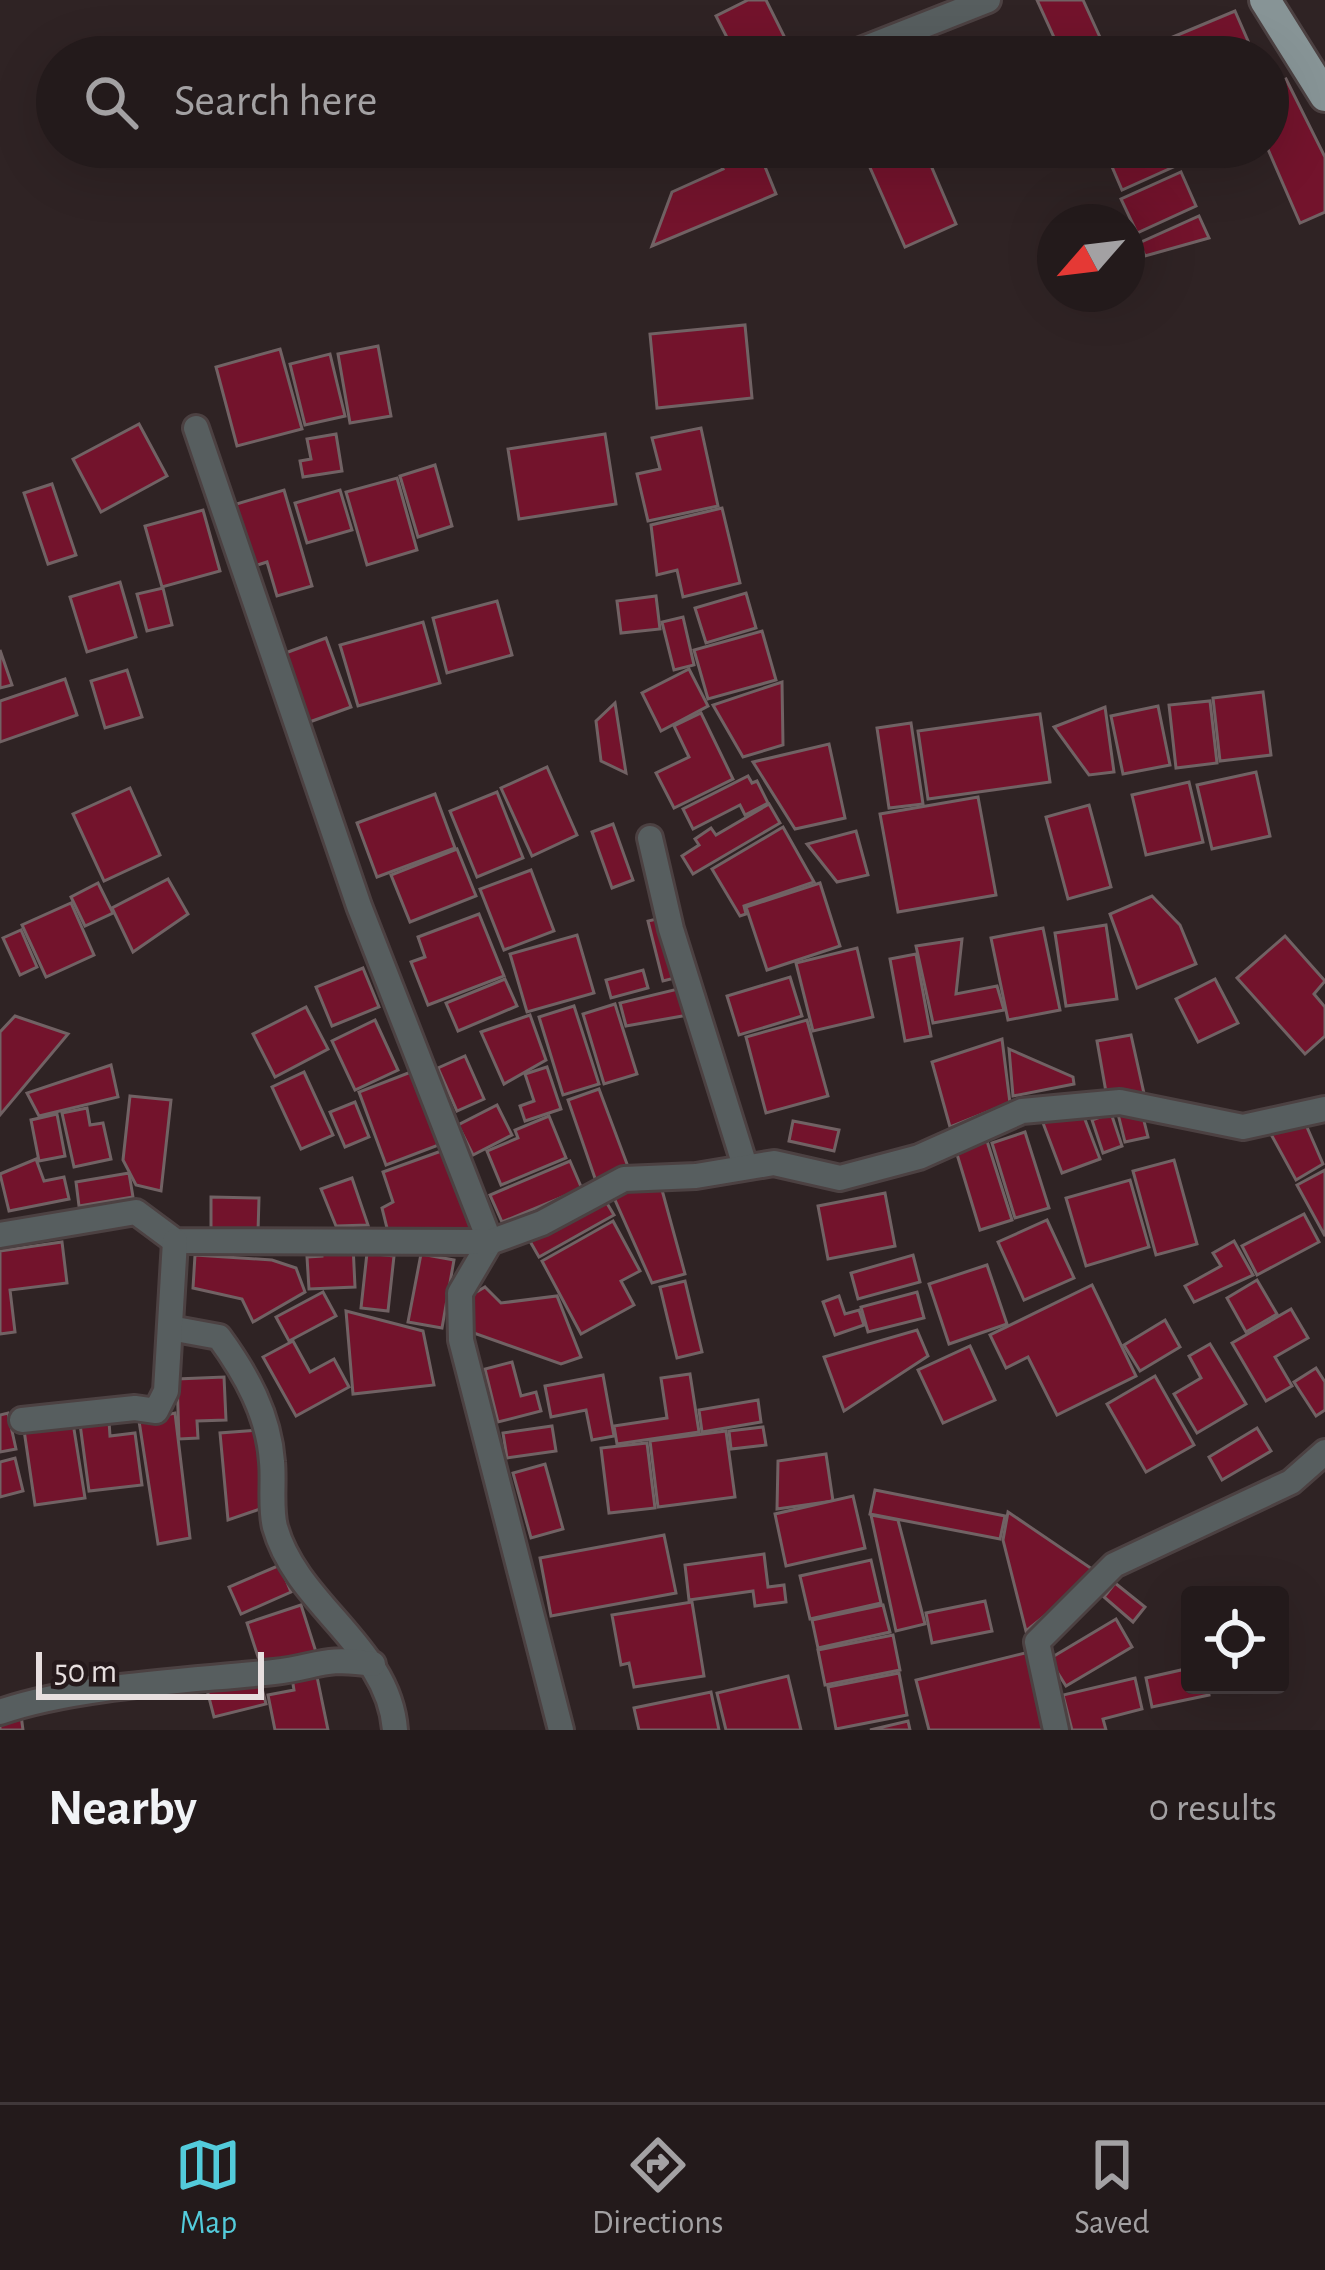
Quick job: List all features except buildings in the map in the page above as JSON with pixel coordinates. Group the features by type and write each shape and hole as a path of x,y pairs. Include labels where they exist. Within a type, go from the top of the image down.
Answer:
{"main road":[{"path":"1264,0 1287,36"},
{"path":"1289,39 1325,96"}],"street":[{"path":"896,36 988,0"},
{"path":"196,428 359,906 490,1242"},
{"path":"650,838 671,929 745,1166"},
{"path":"0,1235 136,1212 175,1241 490,1242 542,1223 624,1179 697,1176 774,1163 840,1178 919,1156 1022,1111 1120,1102 1244,1127 1325,1109"},
{"path":"22,1420 135,1408 156,1411 166,1391 175,1241"},
{"path":"490,1242 460,1293 461,1340 561,1730"},
{"path":"170,1328 219,1337 251,1383 272,1455 275,1527 308,1588 373,1664 393,1702 395,1730"},
{"path":"1056,1730 1037,1642 1114,1565 1291,1482 1325,1452"},
{"path":"0,1712 193,1679 281,1672 331,1657 373,1664"}]}
